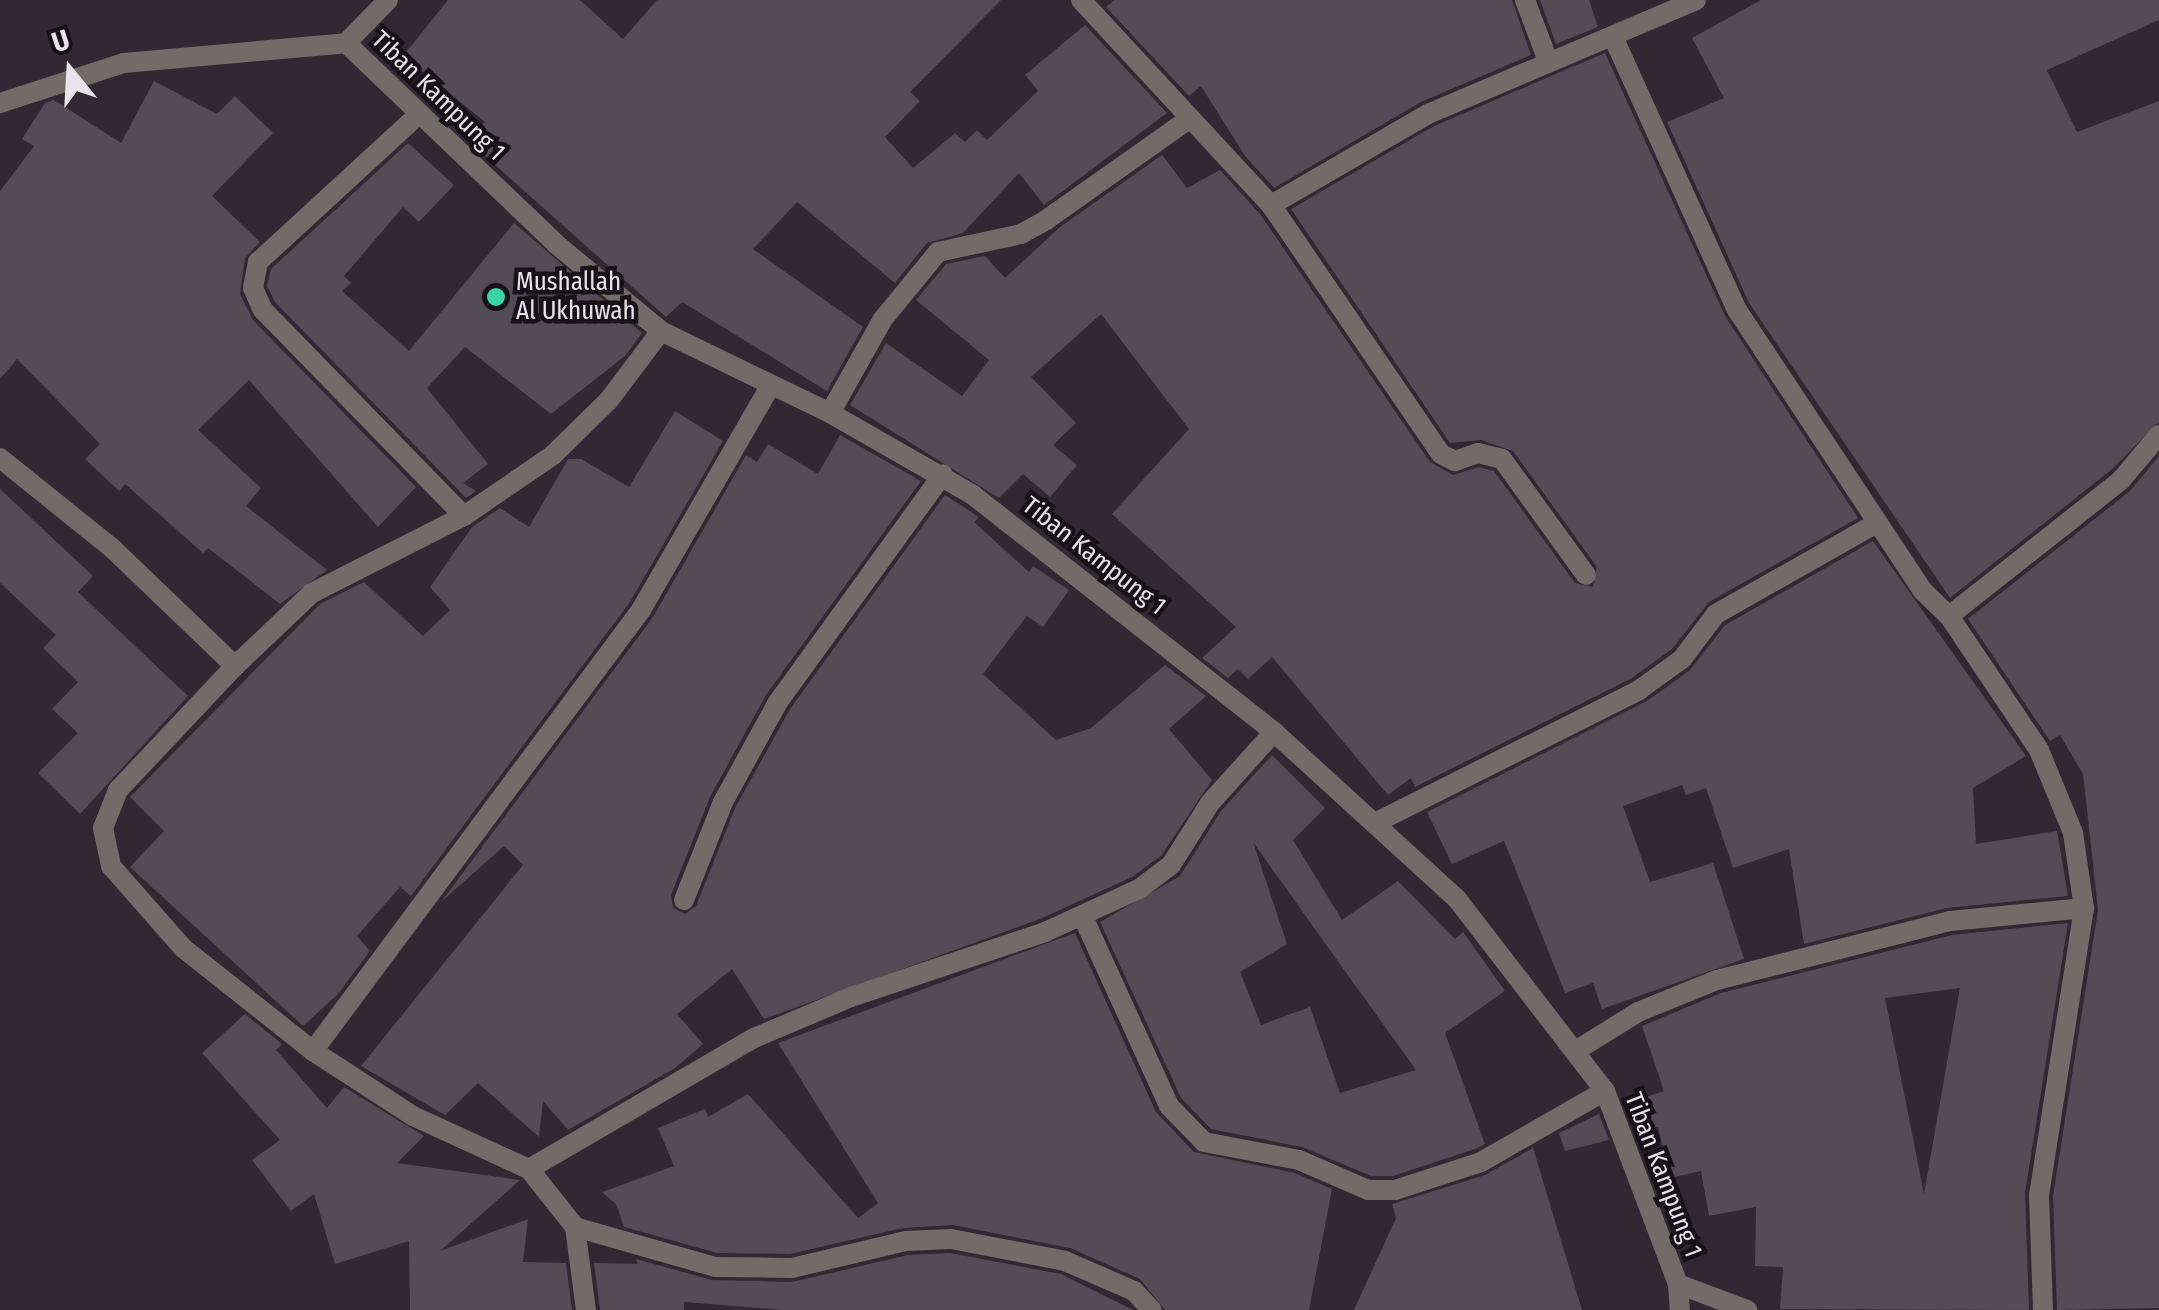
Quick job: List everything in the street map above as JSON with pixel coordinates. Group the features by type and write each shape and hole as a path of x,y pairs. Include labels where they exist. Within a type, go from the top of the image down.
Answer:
{"street":[{"name":"Tiban Kampung 1","path":"388,0 346,43 556,244 661,331 830,413 943,474 1274,732 1378,821 1457,899 1577,1050 1604,1091 1678,1284 1680,1310"},
{"path":"1081,0 1188,120 1271,205 1441,454 1455,461 1478,453 1502,459 1586,574"},
{"path":"1524,0 1548,61"},
{"path":"1271,205 1428,114 1548,61 1614,40 1696,0"},
{"path":"1614,40 1737,310 1922,590 1949,616 2039,750 2074,833 2084,908 2039,1195 2043,1310"},
{"path":"0,103 124,63 346,43"},
{"path":"420,114 258,262 254,288 263,310 464,516"},
{"path":"830,413 883,318 938,252 1020,234 1046,220 1188,120"},
{"path":"586,1310 575,1227 529,1169 413,1116 313,1051 184,948 111,866 103,828 118,790 235,666 312,593 464,516 553,456 609,400 661,331"},
{"path":"313,1051 642,610 770,387"},
{"path":"1949,616 2121,480 2159,435"},
{"path":"0,458 113,550 235,666"},
{"path":"684,900 710,830 778,702 943,474"},
{"path":"1378,821 1639,690 1682,658 1716,614 1877,522"},
{"path":"529,1169 754,1038 851,997 1082,916 1171,865 1210,802 1274,732"},
{"path":"1577,1050 1638,1012 1717,980 1950,921 2084,908"},
{"path":"1082,916 1168,1106 1204,1142 1298,1160 1368,1190 1395,1190 1482,1162 1604,1091"},
{"path":"575,1227 715,1266 792,1268 906,1241 951,1239 1065,1261 1134,1292 1152,1310"},
{"path":"1678,1284 1747,1310"}],"building":[{"path":"448,0 580,0 623,39 657,0 1001,0 910,92 920,101 885,137 913,168 955,133 965,142 977,130 987,140 1038,91 1025,75 1085,25 1167,113 1044,205 1019,173 963,233 927,243 895,283 797,202 753,249 863,327 827,391 682,302 666,317 468,141 485,122 403,56"},
{"path":"1115,0 1512,0 1531,55 1421,102 1274,188 1245,156 1201,86 1189,96 1106,7"},
{"path":"1540,0 1589,0 1598,27 1556,44"},
{"path":"1761,0 2159,0 2159,20 2047,70 2077,132 2159,101 2159,422 2111,470 1950,598 1749,303 1667,122 1724,98 1692,38"},
{"path":"1605,53 1725,316 1858,518 1709,602 1672,649 1632,678 1415,787 1411,778 1388,795 1272,657 1248,679 1238,669 1228,678 1202,658 1236,627 1112,514 1189,429 1101,314 1031,377 1076,423 1053,445 1077,465 1050,497 1023,474 999,498 850,405 886,343 962,396 989,360 916,300 946,264 985,256 1005,278 1060,227 1162,155 1187,188 1220,170 1260,214 1430,462 1453,475 1479,467 1494,471 1575,583 1593,587 1597,567 1513,451 1481,440 1450,443 1291,209 1434,126"},
{"path":"154,81 217,114 235,96 273,133 212,196 260,242 245,258 240,294 253,320 416,487 378,527 249,380 198,430 261,488 246,506 327,570 280,604 208,548 203,553 125,484 119,491 85,459 100,444 17,359 0,379 0,191 34,146 22,139 45,103 54,100 121,143"},
{"path":"408,143 454,185 419,222 403,207 344,276 351,283 342,291 409,351 514,223 642,333 625,356 551,414 465,347 427,388 488,464 463,483 476,491 466,498 275,302 267,286 271,269"},
{"path":"675,411 723,441 630,602 411,896 400,887 357,936 370,951 338,994 303,1026 130,867 164,831 130,797 320,604 364,582 423,636 450,610 430,587 472,527 500,508 529,527 568,459 581,459 629,487"},
{"path":"840,435 921,481 766,695 710,797 671,895 673,908 685,914 696,906 735,808 790,709 945,495 979,517 974,522 1029,572 1033,566 1069,590 1043,627 1027,616 983,674 1056,740 1091,728 1165,665 1206,696 1169,729 1212,780 1161,856 1132,877 1040,919 764,1019 732,969 677,1014 703,1044 675,1068 568,1130 543,1101 539,1137 478,1083 445,1115 361,1066 523,865 504,846 441,902 653,617 746,455 757,462 768,444 818,474"},
{"path":"2159,456 2159,1308 2057,1310 2053,1196 2098,910 2083,774 2060,735 2050,741 1968,619 2130,491"},
{"path":"0,489 93,576 78,592 188,696 80,814 38,773 78,733 52,709 78,682 43,648 56,635 0,583"},
{"path":"1873,541 2026,756 1973,788 1976,844 2057,831 2068,896 1947,908 1804,944 1789,849 1733,868 1706,788 1686,795 1682,785 1623,806 1650,882 1713,863 1744,959 1602,1009 1593,983 1565,993 1504,841 1452,864 1427,812 1647,701 1690,670 1725,625"},
{"path":"1272,755 1325,808 1293,840 1342,920 1398,881 1455,939 1463,932 1505,991 1445,1033 1485,1144 1393,1176 1371,1176 1302,1147 1211,1129 1181,1098 1100,922 1180,876 1221,811","holes":["1253,842 1416,1070 1340,1093 1310,1007 1261,1025 1240,972 1287,944"]},
{"path":"2068,923 2025,1193 2029,1310 1780,1309 1783,1267 1755,1266 1756,1207 1709,1216 1701,1171 1670,1178 1658,1127 1636,1133 1625,1104 1664,1091 1642,1026 1721,993 1952,935","holes":["1960,988 1924,1194 1885,998"]},
{"path":"1075,933 1156,1112 1194,1152 1295,1173 1332,1189 1309,1310 1165,1310 1140,1279 1070,1248 953,1225 903,1228 790,1254 717,1253 624,1227 616,1204 602,1192 674,1166 658,1128 705,1109 708,1117 748,1094 858,1218 878,1203 778,1043"},
{"path":"245,1014 282,1044 276,1050 327,1108 344,1087 424,1136 397,1163 520,1180 440,1251 528,1219 523,1262 566,1263 572,1310 410,1310 409,1241 335,1264 314,1194 291,1211 252,1160 280,1140 202,1053"},
{"path":"1599,1114 1609,1140 1565,1151 1559,1133"},
{"path":"1533,1148 1582,1310 1354,1310 1396,1218 1392,1204 1485,1175"},
{"path":"950,1253 1061,1274 1133,1310 784,1310 684,1302 684,1310 600,1310 594,1263 638,1264 636,1259 712,1280 792,1282 908,1255"}],"place":[{"name":"Mushallah Al Ukhuwah","path":"496,297"}]}
